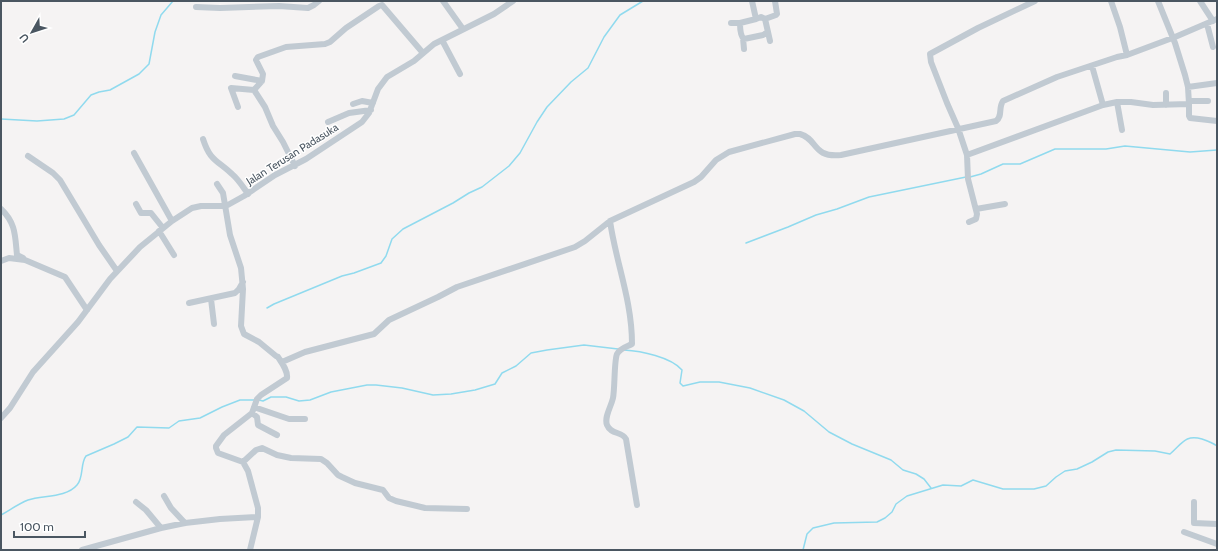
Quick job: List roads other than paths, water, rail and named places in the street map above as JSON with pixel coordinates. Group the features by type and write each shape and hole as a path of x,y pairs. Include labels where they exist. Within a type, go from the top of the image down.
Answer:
{"street":[{"path":"196,7 220,8 279,6 308,8 319,1"},
{"path":"443,1 463,29"},
{"name":"Jalan Terusan Padasuka","path":"226,206 248,194 275,175 295,166 362,122 371,110 378,89 384,80 414,61 434,44 494,14 513,1"},
{"path":"752,1 756,19"},
{"path":"731,23 740,23 760,17 765,19 776,15 775,1"},
{"path":"969,222 976,219 976,209 968,178 967,155 958,128 931,62 930,54 1026,3 1035,1"},
{"path":"1110,1 1120,28 1127,55"},
{"path":"1158,1 1173,38 1185,75 1188,87 1188,116 1190,118 1217,122"},
{"path":"1200,1 1212,21 1213,47"},
{"path":"254,90 262,81 263,74 256,60 258,57 286,47 325,44 330,42 346,28 379,6 384,6 423,53"},
{"path":"765,19 770,41"},
{"path":"278,358 374,334 389,320 457,287 575,247 610,221 694,182 701,177 716,160 734,150 800,134 804,135 826,155 841,155 958,128 996,121 999,119 1000,108 1003,102 1056,77 1127,55 1173,38 1212,21"},
{"path":"740,23 744,49"},
{"path":"743,38 763,35 768,32"},
{"path":"442,40 460,74"},
{"path":"1092,66 1103,105"},
{"path":"235,76 262,81"},
{"path":"1188,87 1217,83"},
{"path":"238,107 230,89 254,90"},
{"path":"254,90 265,107 273,126 295,166"},
{"path":"1166,93 1166,105"},
{"path":"353,104 362,101 373,103"},
{"path":"967,155 1103,105 1117,102 1166,105 1208,101"},
{"path":"1117,102 1122,130"},
{"path":"328,122 349,113 371,110"},
{"path":"203,139 209,155 233,175 248,194"},
{"path":"134,153 172,221"},
{"path":"28,156 53,172 60,180 98,245 117,271"},
{"path":"217,184 223,193 228,229 241,268 243,282 242,330 247,336 258,342 278,358 288,376 261,395 257,399 253,410 224,435 216,446 216,451 244,462 248,471 257,503 258,517 250,550"},
{"path":"136,204 141,213 151,213 174,255"},
{"path":"976,209 1005,204"},
{"path":"1,418 10,408 33,372 72,329 117,271 140,247 172,221 192,208 201,206 226,206"},
{"path":"1,209 8,215 12,223 17,255 25,260 65,277 87,310"},
{"path":"610,221 629,306 632,344 623,348 616,356 613,397 606,419 609,429 612,432 621,434 626,439 637,505"},
{"path":"1,261 9,258 25,260"},
{"path":"189,303 235,293 243,282"},
{"path":"211,299 214,324"},
{"path":"253,410 289,419 305,419"},
{"path":"253,410 257,417 258,425 277,435"},
{"path":"244,462 256,450 262,448 277,455 291,458 321,459 338,475 356,483 383,490 389,498 396,502 425,508 467,508"},
{"path":"164,496 171,508 185,523"},
{"path":"136,502 146,510 160,528"},
{"path":"1194,502 1194,523 1217,524"},
{"path":"82,550 160,528 185,523 258,517"},
{"path":"1184,532 1217,544"}],"waterway":[{"path":"1,119 37,121 64,119 74,115 91,95 110,90 139,74 149,64 155,32 161,15 173,1"},
{"path":"267,308 342,276 381,263 386,256 392,239 403,229 482,187 509,166 520,153 547,107 571,82 588,68 604,37 620,15 643,1"},
{"path":"970,177 981,174 1003,164 1020,164 1055,149 1106,149 1125,146 1190,152 1217,150"},
{"path":"746,243 816,215 869,197 966,177"},
{"path":"259,400 263,401 271,397 286,397 299,401 310,400 331,392 367,385 402,388 433,395 451,394 475,390 495,384 502,373 516,366 531,353 584,345 618,349"},
{"path":"624,350 647,353 663,358 677,365 682,370 680,383 683,386 700,382 719,382 750,388 784,400 804,411 829,432 852,444 891,460 903,470 916,474 924,479 931,488"},
{"path":"1,515 28,500 61,494 72,489 79,482 86,456 128,437 137,427 169,428 179,421 200,418 240,400 255,400"},
{"path":"803,550 807,534 813,528 834,523 877,522 892,512 896,504 907,496 943,485 961,486 973,480 1003,489 1034,489 1046,486 1065,471 1077,469 1108,452 1116,450 1155,451 1170,454 1184,441 1192,438 1202,439 1217,446"}]}
